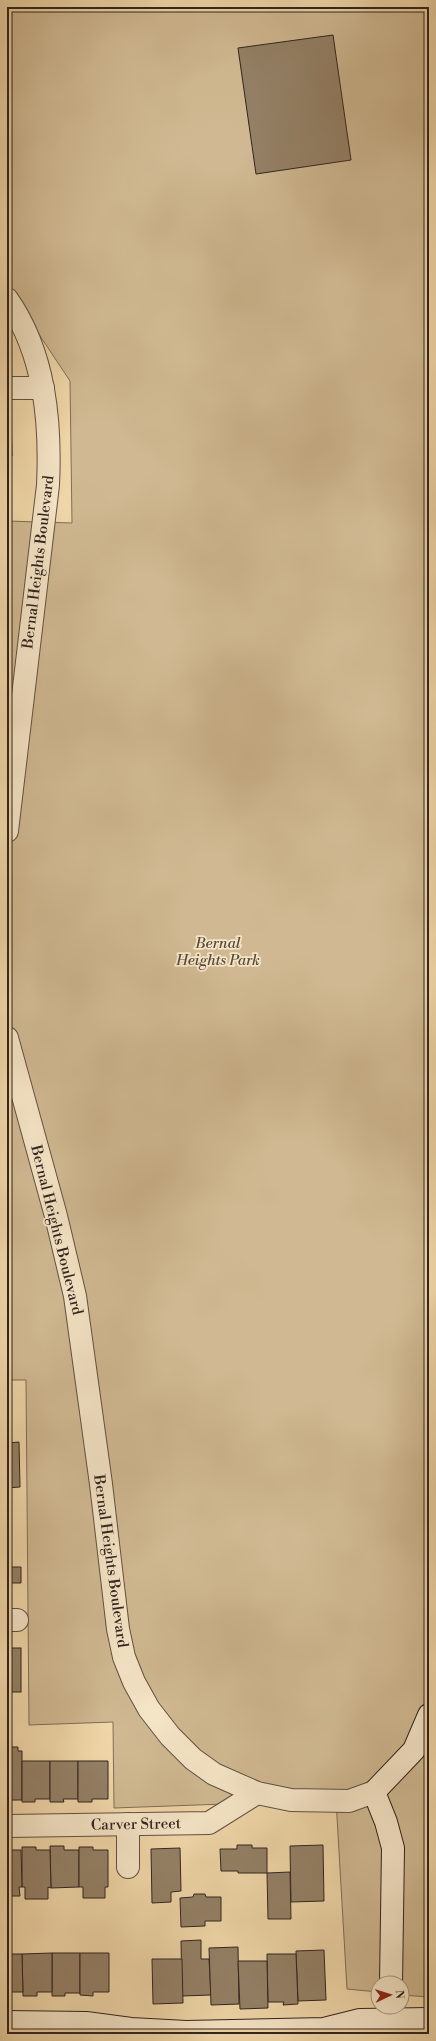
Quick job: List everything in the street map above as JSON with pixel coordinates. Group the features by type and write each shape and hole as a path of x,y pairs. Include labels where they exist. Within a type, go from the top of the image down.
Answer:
{"street":[{"name":"Bernal Heights Boulevard","path":"7,299 26,335 43,388 48,419 50,453 48,485 7,831"},
{"path":"7,388 43,388"},
{"name":"Bernal Heights Boulevard","path":"7,1038 56,1216 75,1296 101,1484 118,1629 124,1657 134,1682 149,1709 170,1736 193,1759 214,1774 257,1793 291,1800 349,1801 374,1792"},
{"path":"390,1975 393,1848 386,1822 374,1792 414,1750 429,1715"},
{"name":"Carver Street","path":"7,1826 209,1823 257,1793"},
{"path":"128,1824 128,1867"},
{"path":"7,2022 86,2023 131,2029 186,2032 324,2029 381,2015"},
{"path":"403,2015 429,2019"}],"green space":[{"name":"Bernal Heights Park","path":"7,7 429,7 429,1997 410,1996 410,1975 370,1975 370,1991 347,1989 336,1800 114,1808 113,1722 29,1725 26,1380 7,1380 7,521 72,523 70,381 7,286"}],"building":[{"path":"333,35 351,160 256,174 238,48"},
{"path":"7,414 11,414 12,456 7,456"},
{"path":"19,1442 20,1487 7,1488 7,1443"},
{"path":"7,1538 10,1538 11,1567 21,1567 21,1583 11,1583 11,1587 7,1587"},
{"path":"7,1648 21,1648 21,1692 7,1692"},
{"path":"7,1747 18,1747 18,1751 22,1751 22,1800 7,1800"},
{"path":"22,1761 50,1761 50,1799 35,1799 35,1802 22,1802"},
{"path":"50,1761 78,1761 78,1799 63,1799 64,1802 50,1802"},
{"path":"78,1761 108,1761 108,1799 92,1799 92,1802 78,1802"},
{"path":"237,1845 252,1845 252,1848 267,1848 267,1873 238,1873 238,1871 221,1871 220,1849 237,1849"},
{"path":"323,1845 324,1901 291,1902 290,1846"},
{"path":"50,1846 64,1846 64,1850 79,1850 79,1887 51,1888"},
{"path":"22,1847 36,1847 36,1850 50,1850 51,1888 48,1887 48,1899 25,1899 25,1887 22,1887"},
{"path":"79,1847 93,1847 93,1850 108,1850 108,1887 105,1887 105,1898 83,1898 83,1887 79,1887"},
{"path":"180,1848 181,1891 171,1892 171,1902 152,1903 151,1849"},
{"path":"7,1850 21,1850 22,1887 19,1887 20,1896 7,1896"},
{"path":"290,1872 291,1919 268,1919 267,1873"},
{"path":"194,1894 205,1894 206,1897 221,1897 221,1921 205,1921 205,1926 181,1927 180,1898 193,1897"},
{"path":"201,1940 201,1959 209,1959 211,1995 182,1996 181,1941"},
{"path":"238,1947 239,2004 211,2005 209,1948"},
{"path":"324,1950 326,2000 298,2001 296,1951"},
{"path":"52,1953 80,1953 80,1993 65,1993 65,1996 52,1996"},
{"path":"52,1953 52,1992 37,1992 37,1996 23,1996 22,1954"},
{"path":"80,1953 109,1953 109,1992 93,1992 93,1996 80,1995"},
{"path":"7,1954 22,1954 23,1992 8,1992 8,1996"},
{"path":"267,1954 296,1954 298,2004 283,2005 284,2002 268,2002"},
{"path":"152,1959 182,1959 183,2003 153,2004"},
{"path":"238,1961 267,1961 268,2008 240,2009"}]}
